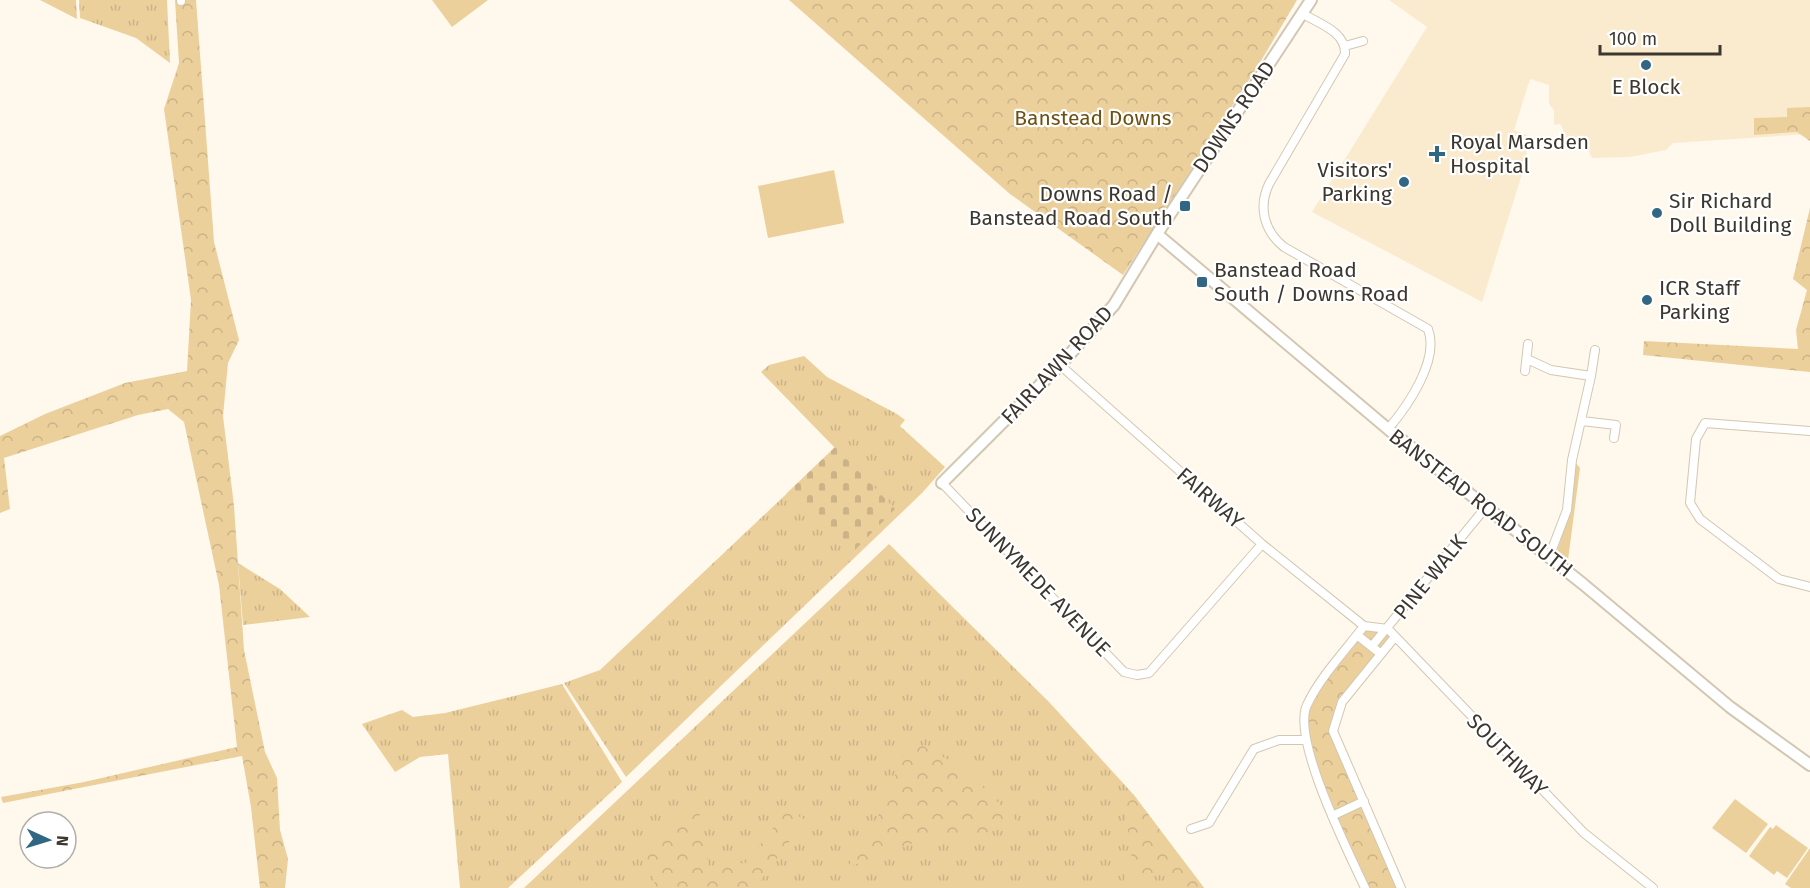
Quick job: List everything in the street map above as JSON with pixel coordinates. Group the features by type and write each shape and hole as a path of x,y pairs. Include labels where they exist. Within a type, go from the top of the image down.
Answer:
{"street":[{"name":"DOWNS ROAD","path":"1157,234 1311,0"},
{"path":"1303,14 1339,36 1345,46 1345,54 1269,184 1264,196 1263,209 1269,230 1284,247 1428,329 1430,347 1420,384 1388,429"},
{"path":"1345,46 1363,41"},
{"name":"FAIRLAWN ROAD","path":"942,483 1060,365 1114,305 1157,234"},
{"name":"BANSTEAD ROAD SOUTH","path":"1157,234 1388,429 1550,557 1730,707 1810,765"},
{"path":"1525,371 1528,344"},
{"path":"1550,557 1565,518 1572,459 1592,376 1595,350"},
{"path":"1527,359 1551,370 1592,376"},
{"name":"FAIRWAY","path":"1060,365 1262,544 1364,626"},
{"path":"1582,421 1616,425 1614,438"},
{"path":"1810,431 1706,423 1696,439 1690,503 1700,519 1779,579 1810,587"},
{"name":"SUNNYMEDE AVENUE","path":"942,483 1124,672 1137,675 1149,673 1262,544"},
{"name":"PINE WALK","path":"1372,646 1486,507"},
{"path":"1364,626 1388,629"},
{"name":"PINE WALK","path":"1364,626 1306,707 1305,740 1332,816 1365,888"},
{"name":"SOUTHWAY","path":"1388,629 1394,638 1584,833 1653,888"},
{"path":"1358,634 1382,654"},
{"name":"PINE WALK","path":"1394,638 1342,702 1333,730 1401,888"},
{"path":"1191,829 1209,823 1254,749 1279,740 1305,740"},
{"path":"1332,816 1364,801"}],"shaded area":[{"name":"Royal Marsden Hospital","path":"1389,0 1810,0 1810,134 1673,143 1666,150 1630,157 1592,158 1587,147 1563,148 1563,129 1560,124 1554,125 1554,110 1549,104 1549,85 1530,79 1514,130 1527,135 1526,161 1482,302 1312,212 1427,27"}],"green space":[{"path":"40,0 76,0 77,19"},
{"path":"79,0 167,0 170,63 136,38 80,18"},
{"path":"175,0 196,0 214,242 239,340 228,363 223,416 234,506 244,650 265,752 277,778 280,830 288,859 285,888 260,888 251,807 242,756 3,803 1,797 84,782 237,747 219,585 184,422 168,409 138,415 4,458 10,509 0,513 0,436 45,414 125,383 187,371 191,300 164,109 179,63"},
{"path":"432,0 488,0 452,27"},
{"name":"Banstead Downs","path":"789,0 1297,0 1258,66 1123,275 1010,194"},
{"path":"1810,107 1810,141 1797,132 1754,135 1754,118 1787,117 1787,108"},
{"path":"834,170 844,223 768,238 758,186"},
{"path":"1810,208 1810,372 1643,355 1644,341 1798,349 1796,330 1807,290 1793,279"},
{"path":"804,356 827,377 905,420 900,426 945,467 922,493 626,777 564,683 600,670 835,448 761,372 769,365"},
{"path":"835,447 895,509 851,554 787,493"},
{"path":"1575,462 1580,468 1568,560 1557,551 1570,511"},
{"path":"889,544 1049,702 1133,794 1204,888 524,888"},
{"path":"238,563 280,589 310,617 243,625"},
{"path":"1364,626 1388,629 1394,638 1342,702 1333,730 1401,888 1365,888 1305,740 1306,707"},
{"path":"562,684 622,782 508,888 460,888 448,754 420,757 395,772 362,724 402,710 413,717 445,713"},
{"path":"910,739 963,768 1019,823 966,839 923,840 848,867 878,816"},
{"path":"1133,794 1204,888 1182,888 1170,873 1123,883 1132,853 1123,806"},
{"path":"1735,799 1768,824 1746,853 1712,828"},
{"path":"698,806 709,866 746,863 787,810 805,820 755,888 656,888 645,850"},
{"path":"1776,825 1808,848 1787,878 1777,871 1774,875 1749,856 1770,827 1773,829"},
{"path":"1810,848 1810,888 1791,888 1785,884"}],"place":[{"name":"E Block","path":"1646,65"},
{"name":"Royal Marsden Hospital","path":"1437,154"},
{"name":"Visitors' Parking","path":"1404,182"},
{"name":"Downs Road / Banstead Road South","path":"1185,206"},
{"name":"Sir Richard Doll Building","path":"1657,213"},
{"name":"Banstead Road South / Downs Road","path":"1202,282"},
{"name":"ICR Staff Parking","path":"1647,300"}]}
